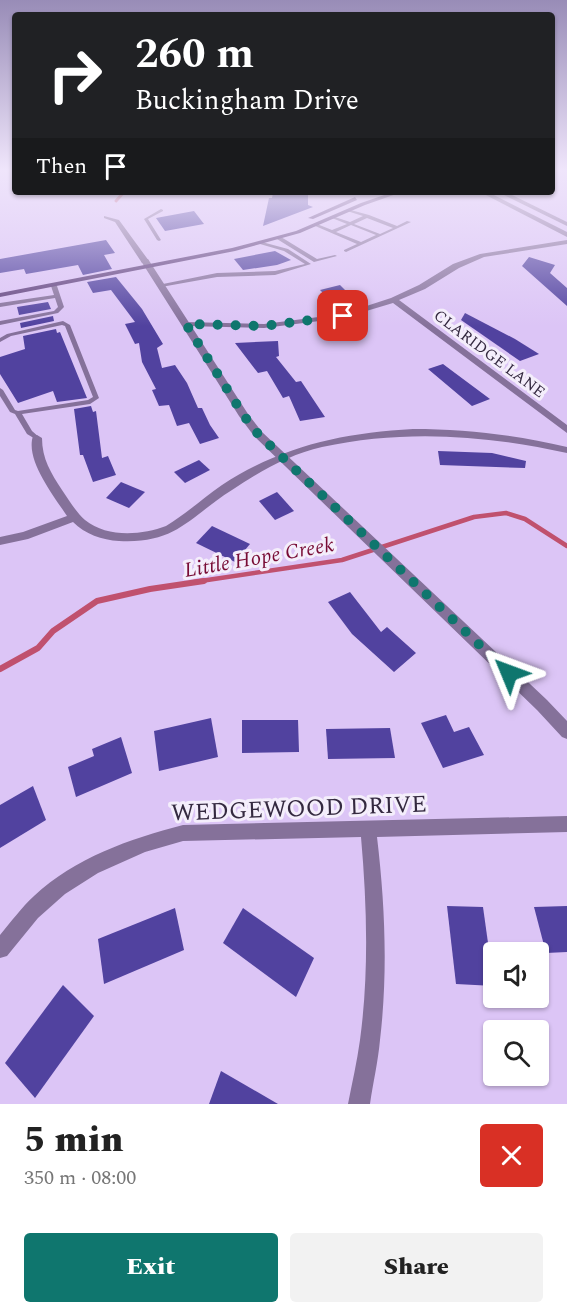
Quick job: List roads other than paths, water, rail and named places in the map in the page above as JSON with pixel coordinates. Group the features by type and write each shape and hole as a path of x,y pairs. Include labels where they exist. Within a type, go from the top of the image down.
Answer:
{"main road":[{"path":"1,292 54,286 267,235 299,223"},
{"path":"1,292 262,243 321,223"}],"street":[{"path":"118,223 161,285 244,416 283,458 363,532 567,732"},
{"path":"543,223 567,235"},
{"path":"186,324 290,324 343,316 394,300 471,259 504,251 567,242"},
{"name":"CLARIDGE LANE","path":"394,300 567,430"},
{"path":"37,438 38,456 73,518 87,529 102,534 136,538 154,536 175,527 241,478 317,444 379,433 431,430 493,436 567,450"},
{"path":"0,541 24,536 73,518"},
{"name":"WEDGEWOOD DRIVE","path":"0,949 42,901 81,872 141,843 183,833 567,824"},
{"path":"359,1104 371,1032 376,954 374,884 368,828"}],"lane":[{"path":"148,223 159,240"},
{"path":"347,223 379,236"},
{"path":"332,232 353,223"},
{"path":"384,223 396,227"},
{"path":"346,251 408,223"},
{"path":"315,225 361,244"},
{"path":"279,238 316,261 335,256"},
{"path":"161,285 217,275 275,273 309,264 286,250 262,243"},
{"path":"0,323 56,312 61,307 54,286"},
{"path":"1,292 0,304 57,296"},
{"path":"0,340 9,335 63,323 67,325 96,398 90,402 18,413 12,411 0,390"},
{"path":"18,413 29,432 37,438"}],"waterway":[{"name":"Little Hope Creek","path":"194,582 342,560 474,517 506,513 525,519 567,546"},
{"name":"Little Hope Creek","path":"0,669 38,648 53,631 97,601 150,589 204,581"}]}
